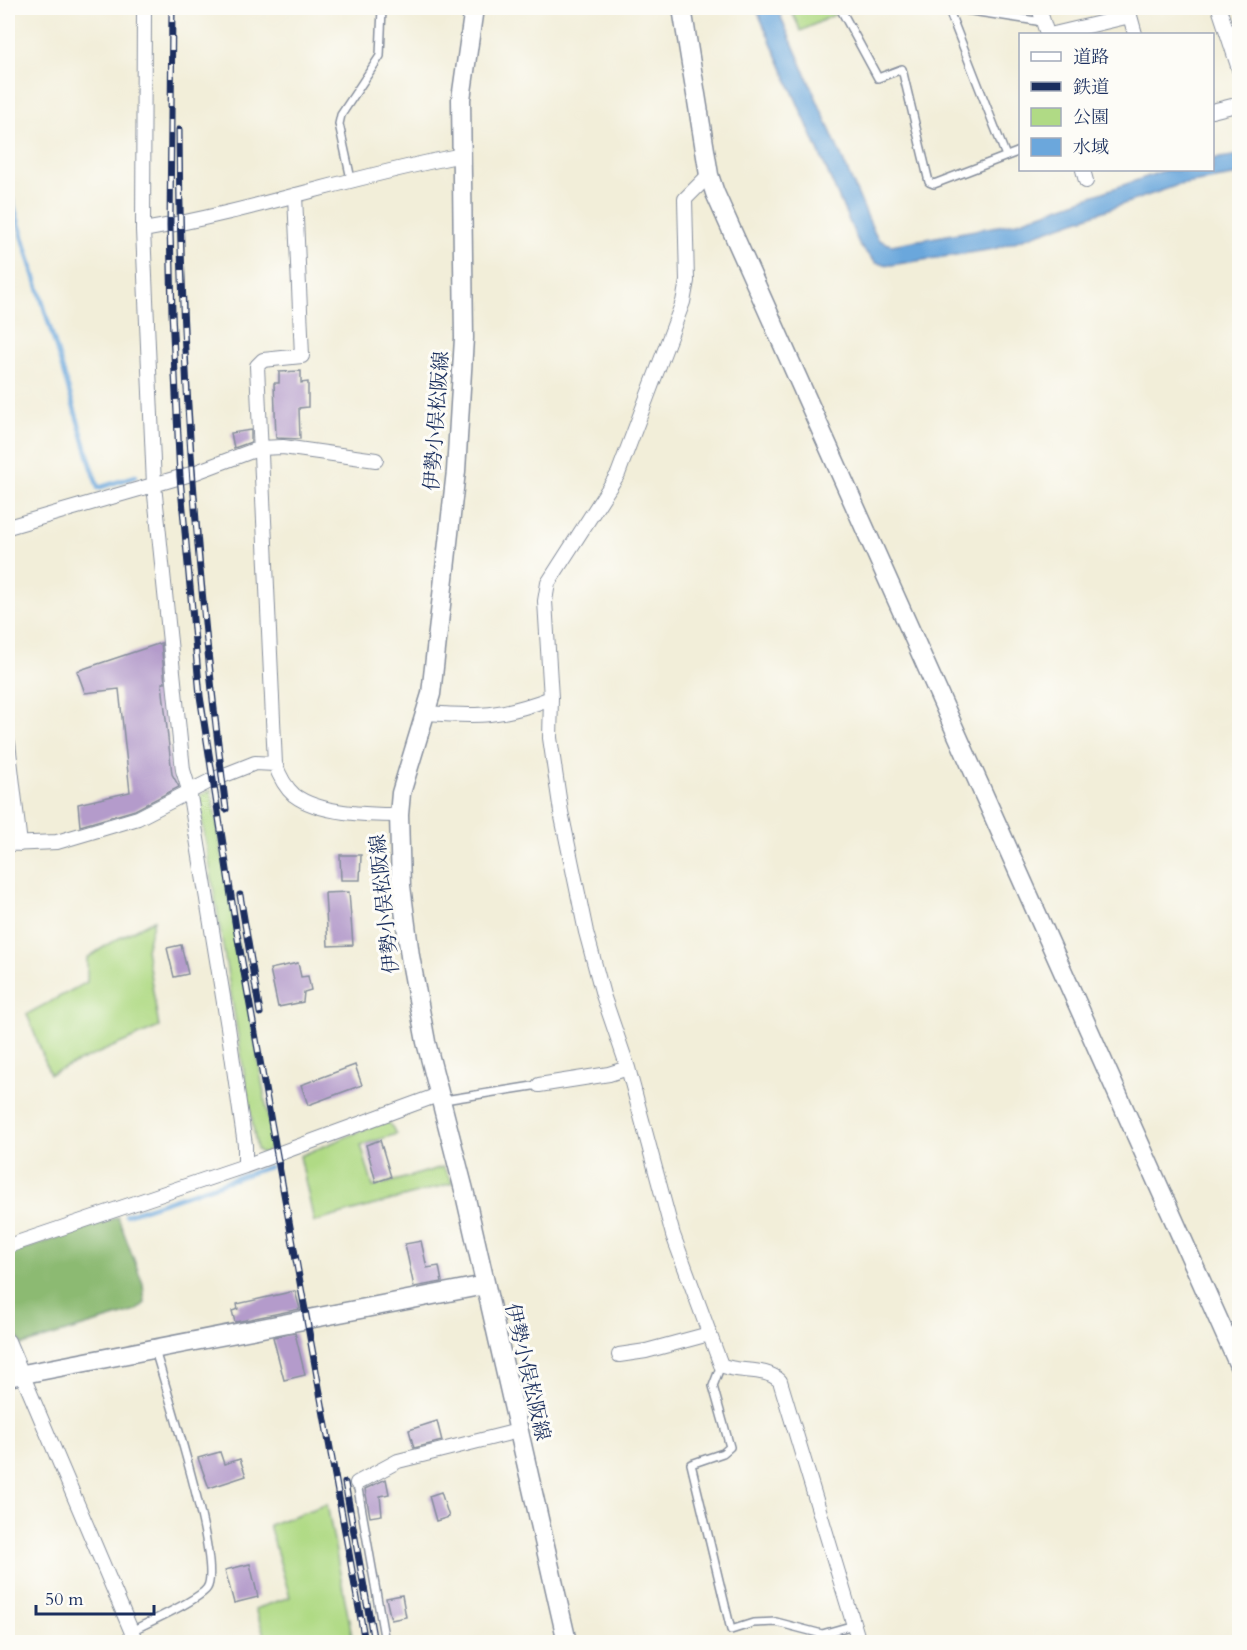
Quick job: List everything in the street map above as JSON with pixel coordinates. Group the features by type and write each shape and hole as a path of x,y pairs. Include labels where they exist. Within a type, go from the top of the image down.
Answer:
{"street":[{"path":"144,8 143,230 154,485 183,770 189,790 244,1133 244,1166"},
{"name":"伊勢小俣松阪線","path":"474,8 462,84 464,338 458,439 442,611 426,713 406,771 399,815 401,886 410,956 439,1098 464,1190 567,1642"},
{"path":"682,8 709,175 1239,1368"},
{"path":"1039,8 1045,28"},
{"path":"1219,8 1239,72"},
{"path":"1058,33 1130,16 1135,33"},
{"path":"1214,110 1239,104"},
{"path":"143,230 295,195 396,167 463,155"},
{"path":"709,175 685,199 687,281 683,302 618,474 548,583 545,601 551,698 550,738 561,812 586,932 603,995 628,1068 673,1234 721,1365 730,1369 772,1373 780,1381 859,1642"},
{"path":"295,195 303,356 263,360 257,366 271,628 275,764 281,779 294,795 308,801 362,814 399,815"},
{"path":"8,527 154,485 260,448 283,447 376,460"},
{"path":"426,713 475,717 505,713 551,698"},
{"path":"8,743 14,844 57,842 138,818 189,790 255,764 275,764"},
{"path":"539,1085 609,1074 628,1068"},
{"path":"8,1246 439,1098"},
{"path":"14,1376 485,1285"},
{"path":"619,1355 646,1351 709,1334"},
{"path":"8,1341 14,1376 133,1637"},
{"path":"357,1483 398,1461 518,1431"}],"lane":[{"path":"351,179 339,124 341,115 380,56 382,8"},
{"path":"840,8 878,78 902,69 929,182 934,184 1019,151"},
{"path":"950,8 1006,156"},
{"path":"950,8 1045,28"},
{"path":"439,1098 539,1085"},
{"path":"133,1637 198,1596 207,1587 211,1575 207,1537 155,1350"},
{"path":"721,1365 713,1386 730,1447 723,1453 691,1464 731,1630 753,1623 776,1622 822,1634 854,1624"},
{"path":"357,1483 385,1642"}],"green space":[{"path":"790,8 832,8 836,14 801,31"},
{"path":"211,790 273,1145 264,1154 257,1150 199,802 199,796"},
{"path":"154,920 146,949 159,1027 50,1074 27,1014 87,982 87,958"},
{"path":"387,1120 397,1134 361,1145 373,1187 443,1167 453,1183 314,1222 300,1156"},
{"path":"118,1217 143,1284 145,1303 136,1311 22,1345 8,1316 8,1255"},
{"path":"327,1504 353,1642 267,1642 255,1609 290,1597 269,1525"}],"water":[{"path":"756,8 777,8 875,234 879,240 891,245 1015,223 1163,171 1214,171 1214,159 1239,155 1239,175 1178,185 994,249 891,265 876,263 860,246"}],"building":[{"path":"301,371 301,383 308,382 308,407 299,408 300,439 276,438 274,383 279,383 279,372"},
{"path":"251,430 251,442 234,448 231,433"},
{"path":"161,643 165,683 162,683 172,774 179,787 135,810 80,826 78,804 130,792 119,689 85,693 77,671"},
{"path":"340,855 361,855 360,880 341,880"},
{"path":"349,892 353,945 328,946 325,893"},
{"path":"181,945 188,974 174,977 167,948"},
{"path":"298,963 301,977 308,976 311,990 304,992 303,1002 278,1007 270,969"},
{"path":"355,1065 362,1085 308,1105 301,1085"},
{"path":"380,1140 391,1177 376,1182 366,1145"},
{"path":"421,1241 427,1268 439,1266 442,1282 414,1287 405,1244"},
{"path":"295,1291 300,1309 235,1322 232,1311 238,1309 237,1304"},
{"path":"295,1333 305,1375 284,1380 273,1337"},
{"path":"437,1421 442,1441 414,1448 409,1430"},
{"path":"220,1452 224,1464 240,1459 246,1476 209,1488 198,1458"},
{"path":"386,1479 389,1494 380,1496 382,1515 370,1517 365,1489"},
{"path":"441,1492 449,1517 436,1521 429,1496"},
{"path":"250,1564 258,1597 234,1603 225,1570"},
{"path":"402,1595 406,1617 391,1620 386,1598"}],"waterway":[{"path":"8,187 98,488 136,476"},
{"path":"126,1215 269,1167"}],"railway":[{"path":"172,8 170,226 172,313 180,477 200,696 236,928 365,1642"},
{"path":"179,130 183,301 192,471 207,639 226,809"},
{"path":"240,895 260,1013"},
{"path":"345,1483 374,1642"}]}
